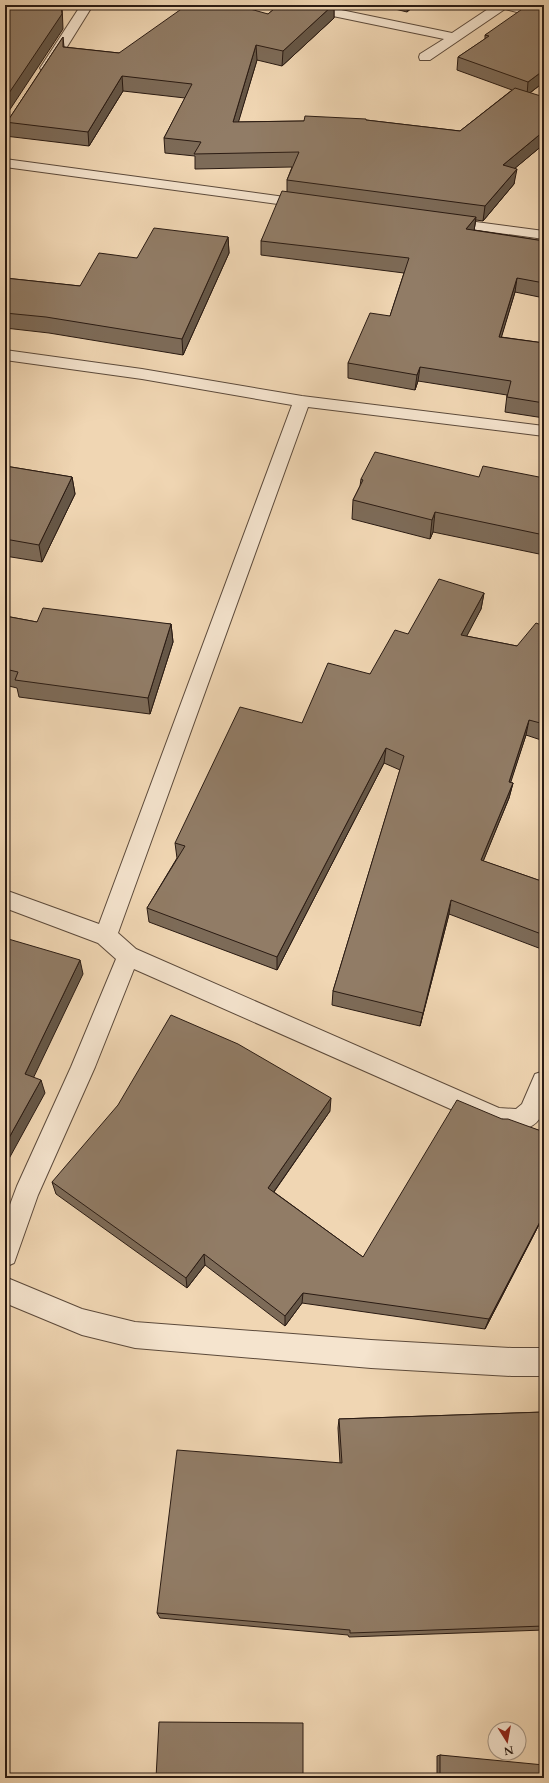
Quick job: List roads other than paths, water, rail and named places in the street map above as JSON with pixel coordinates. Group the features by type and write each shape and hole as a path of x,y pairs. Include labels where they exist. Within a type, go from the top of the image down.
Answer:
{"street":[{"path":"40,78 87,5"},
{"path":"299,5 454,37"},
{"path":"425,57 502,5"},
{"path":"506,5 544,15"},
{"path":"5,163 323,206"},
{"path":"432,220 544,235"},
{"path":"5,355 142,374 302,401 544,431"},
{"path":"106,936 302,401"},
{"path":"5,899 106,936 128,956 498,1119 519,1120 531,1112 544,1082"},
{"path":"5,1254 26,1195 83,1067 128,956"},
{"path":"5,1290 82,1322 135,1335 371,1354 512,1362 544,1362"}]}
